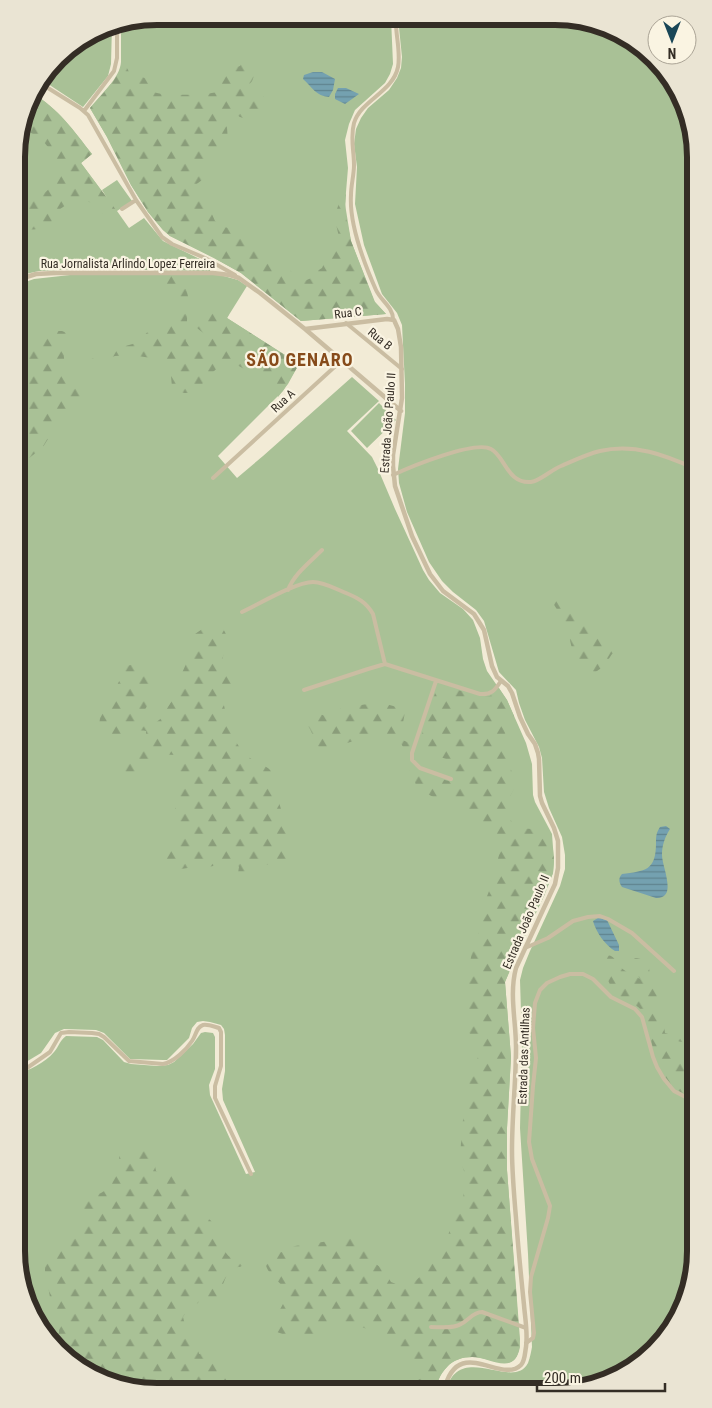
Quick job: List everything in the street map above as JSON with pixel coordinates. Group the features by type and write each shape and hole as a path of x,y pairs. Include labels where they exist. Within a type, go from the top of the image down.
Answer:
{"street":[{"name":"Estrada João Paulo II","path":"396,25 398,68 385,89 361,111 355,122 352,136 354,163 351,195 355,228 362,252 377,292 392,312 398,329 402,369 402,398 394,455 393,475 395,486 412,536 430,574 443,591 466,606 480,622 486,638 492,666 497,677 508,686 512,693 520,717 535,744 539,759 540,796 558,841 558,868 555,884 516,968 513,980 516,1047 512,1151 526,1328 523,1361 516,1368 501,1369 477,1363 465,1363 454,1369 447,1383"},
{"path":"84,111 114,71 117,58 117,32"},
{"path":"46,87 84,111 93,122 136,200 162,237 172,244 204,258 260,293 401,411"},
{"path":"122,209 136,200"},
{"name":"Rua Jornalista Arlindo Lopez Ferreira","path":"25,277 36,274 70,272 213,273 238,278"},
{"name":"Rua C","path":"305,329 393,319"},
{"name":"Rua B","path":"346,323 402,369"},
{"name":"Rua A","path":"213,478 341,360"},
{"path":"393,475 455,452 479,448 491,448 506,469 521,481 528,482 537,480 560,466 594,452 607,449 644,450 658,453 687,465"},
{"path":"288,590 297,575 322,550"},
{"path":"242,612 304,583 318,583 339,590 369,607 373,614 385,664"},
{"path":"304,690 385,664 436,681 485,694 492,693 501,680"},
{"path":"436,681 412,753 412,760 420,768 451,779"},
{"path":"526,948 548,938 573,921 600,916 608,918 632,933 674,971"},
{"name":"Estrada das Antilhas","path":"526,1343 533,1338 534,1333 530,1292 531,1277 550,1206 532,1159 530,1148 536,1058 532,1028 535,1003 540,990 547,983 560,977 570,974 583,974 593,979 611,997 635,1009 642,1017 653,1058 664,1079 674,1092 687,1098"},
{"path":"25,1069 53,1049 59,1036 64,1032 99,1034 129,1061 163,1064 172,1060 188,1045 198,1028 202,1025 219,1028 221,1032 221,1066 214,1092 215,1098 251,1174"},
{"path":"431,1328 459,1325 475,1313 482,1312 526,1328"}],"green space":[{"path":"391,25 393,64 390,74 385,83 355,110 345,140 348,168 345,204 351,241 374,301 386,314 301,321 241,273 170,236 163,230 148,212 131,185 90,108 115,79 121,69 121,30 140,26"},
{"path":"399,25 555,25 572,26 597,32 628,47 654,70 665,84 673,99 680,115 686,140 687,1259 677,1301 669,1317 654,1338 628,1361 597,1376 572,1382 450,1383 453,1376 462,1369 474,1367 511,1372 521,1370 528,1363 532,1347 520,1128 522,1044 520,980 530,951 560,886 565,869 565,855 562,837 544,792 542,758 539,747 525,720 516,690 499,672 484,621 476,610 442,581 429,562 407,512 399,483 398,469 405,413 402,325 397,313 382,294 364,245 355,204 357,167 354,144 356,129 361,118 368,108 389,90 401,68 402,57"},
{"path":"112,33 111,64 108,76 83,107 48,84 58,70 77,52"},
{"path":"229,59 232,60 232,65 236,67 240,66 243,61 252,65 254,74 252,82 246,85 239,79 238,84 258,93 267,101 260,113 247,119 232,112 226,114 228,141 217,159 204,171 202,180 194,186 197,197 205,208 211,212 215,221 224,227 234,229 237,236 255,245 288,268 297,278 304,281 314,277 317,271 322,268 332,247 339,242 336,215 339,204 346,193 345,212 351,241 375,302 386,314 301,321 241,273 170,236 148,212 131,185 90,108 113,80 120,68 121,62 126,66 130,74 145,78 151,91 186,95 222,91 223,89 216,80 217,73 221,65"},
{"path":"40,98 72,128 92,154 81,163 107,198 102,190 117,180 132,201 117,211 129,228 144,218 163,241 210,264 210,271 78,269 39,271 25,274 25,157 26,140 32,115"},
{"path":"40,98 58,113 92,154 81,163 116,210 103,214 91,203 85,201 77,202 69,204 58,211 50,224 36,229 25,229 25,204 44,194 50,188 57,170 52,152 38,137 29,132 32,115"},
{"path":"70,275 220,275 238,280 247,286 227,318 299,364 283,391 218,456 237,478 352,377 379,401 347,431 372,457 429,580 440,593 463,609 473,620 480,638 487,671 507,700 526,743 532,764 535,802 552,834 553,873 505,982 511,1057 507,1170 520,1347 517,1356 512,1361 500,1363 472,1357 462,1358 449,1365 442,1372 438,1383 140,1382 107,1373 84,1361 58,1338 47,1324 39,1309 32,1293 25,1259 25,1071 46,1060 66,1036 97,1037 103,1040 124,1062 157,1066 168,1065 174,1062 193,1044 201,1033 213,1033 215,1037 215,1069 209,1085 210,1095 246,1174 255,1172 223,1100 225,1035 221,1025 203,1021 197,1022 192,1028 189,1038 167,1060 130,1059 104,1033 96,1030 64,1029 55,1033 41,1053 25,1063 25,282 34,279"},
{"path":"159,275 182,275 185,282 179,283 179,285 186,289 188,298 188,331 186,341 189,346 199,350 204,348 207,336 197,328 197,322 199,314 204,309 213,308 227,312 229,314 227,318 299,364 278,397 272,378 261,379 257,370 253,368 251,373 232,362 215,370 197,389 190,393 182,392 172,387 172,366 165,360 131,355 115,356 98,361 89,360 136,343 156,324 174,319 178,311 177,301 166,291"},
{"path":"56,331 67,333 64,361 73,381 63,388 74,386 80,388 83,394 81,402 72,409 53,431 43,447 28,459 25,464 25,453 28,443 25,440 25,344 34,336"},
{"path":"379,403 396,420 367,448 351,431"},
{"path":"551,597 573,613 577,619 591,626 600,635 608,635 606,643 614,644 614,652 607,663 593,675 587,675 585,665 574,653 567,626"},
{"path":"214,624 222,627 227,638 221,667 229,669 235,675 232,686 219,695 218,699 223,701 229,725 239,746 250,758 272,772 289,843 286,860 262,866 234,880 239,867 230,860 222,860 213,866 204,868 181,869 171,867 166,862 164,857 177,832 178,822 175,809 181,788 178,772 179,760 175,755 158,754 149,761 147,770 128,786 124,774 124,766 127,760 142,747 146,731 114,735 101,732 99,726 100,718 127,666 134,664 148,670 154,689 141,719 146,722 155,723 163,717 180,689 182,673 186,664 191,659 195,634 208,625"},
{"path":"438,684 481,697 492,695 499,688 514,716 504,720 502,724 510,747 510,766 514,789 507,802 510,819 516,828 532,829 539,832 553,849 554,861 553,873 544,896 505,982 511,1057 507,1170 520,1339 519,1351 515,1359 504,1363 472,1357 458,1359 442,1372 438,1383 415,1383 422,1378 423,1374 415,1362 402,1358 386,1341 355,1324 347,1322 334,1323 323,1338 316,1341 277,1332 276,1320 286,1292 267,1269 265,1259 269,1254 282,1252 295,1246 357,1237 364,1243 373,1262 383,1269 391,1282 404,1284 415,1281 422,1275 446,1243 450,1229 461,1209 465,1174 460,1159 462,1126 470,1079 479,1054 466,1022 466,985 482,909 493,881 500,850 494,834 477,822 463,805 437,799 420,790 405,759 405,750 400,742 389,738 366,737 326,751 319,748 302,717 303,712 312,711 326,716 342,708 374,703 397,707 405,712 400,739 412,744 410,754 411,761 415,767 427,775 452,782 453,777 447,775 452,761 417,749"},
{"path":"605,955 612,956 621,968 640,979 627,962 627,958 648,961 650,975 659,987 658,1007 663,1019 665,1033 680,1037 678,1033 687,1032 687,1043 667,1039 665,1046 667,1051 677,1056 679,1061 687,1066 687,1095 677,1090 665,1077 656,1057 645,1016 638,1007 620,999 615,994 601,961"},
{"path":"128,1149 150,1150 153,1155 156,1171 177,1175 194,1196 186,1208 188,1214 203,1216 212,1221 214,1225 212,1234 215,1241 228,1256 243,1258 246,1262 242,1266 230,1270 227,1275 222,1287 226,1296 224,1300 200,1298 198,1303 188,1309 183,1317 186,1329 201,1340 198,1345 199,1354 213,1350 224,1353 220,1360 220,1369 229,1383 157,1383 123,1378 107,1373 84,1361 56,1336 59,1333 59,1328 50,1297 45,1265 65,1235 81,1226 78,1206 80,1199 101,1193 112,1184 113,1176 118,1167 120,1151"}],"water":[{"path":"322,72 335,79 333,90 329,97 317,93 303,79 304,75"},
{"path":"338,88 346,88 359,94 345,104 335,99"},
{"path":"666,826 670,829 664,841 662,855 668,888 666,893 663,897 656,898 622,887 619,880 622,874 643,870 651,864 654,859 658,831 660,827"},
{"path":"598,918 607,920 619,945 619,951 615,951 604,942 593,921"}],"district":[{"name":"SÃO GENARO","path":"300,359"}]}
